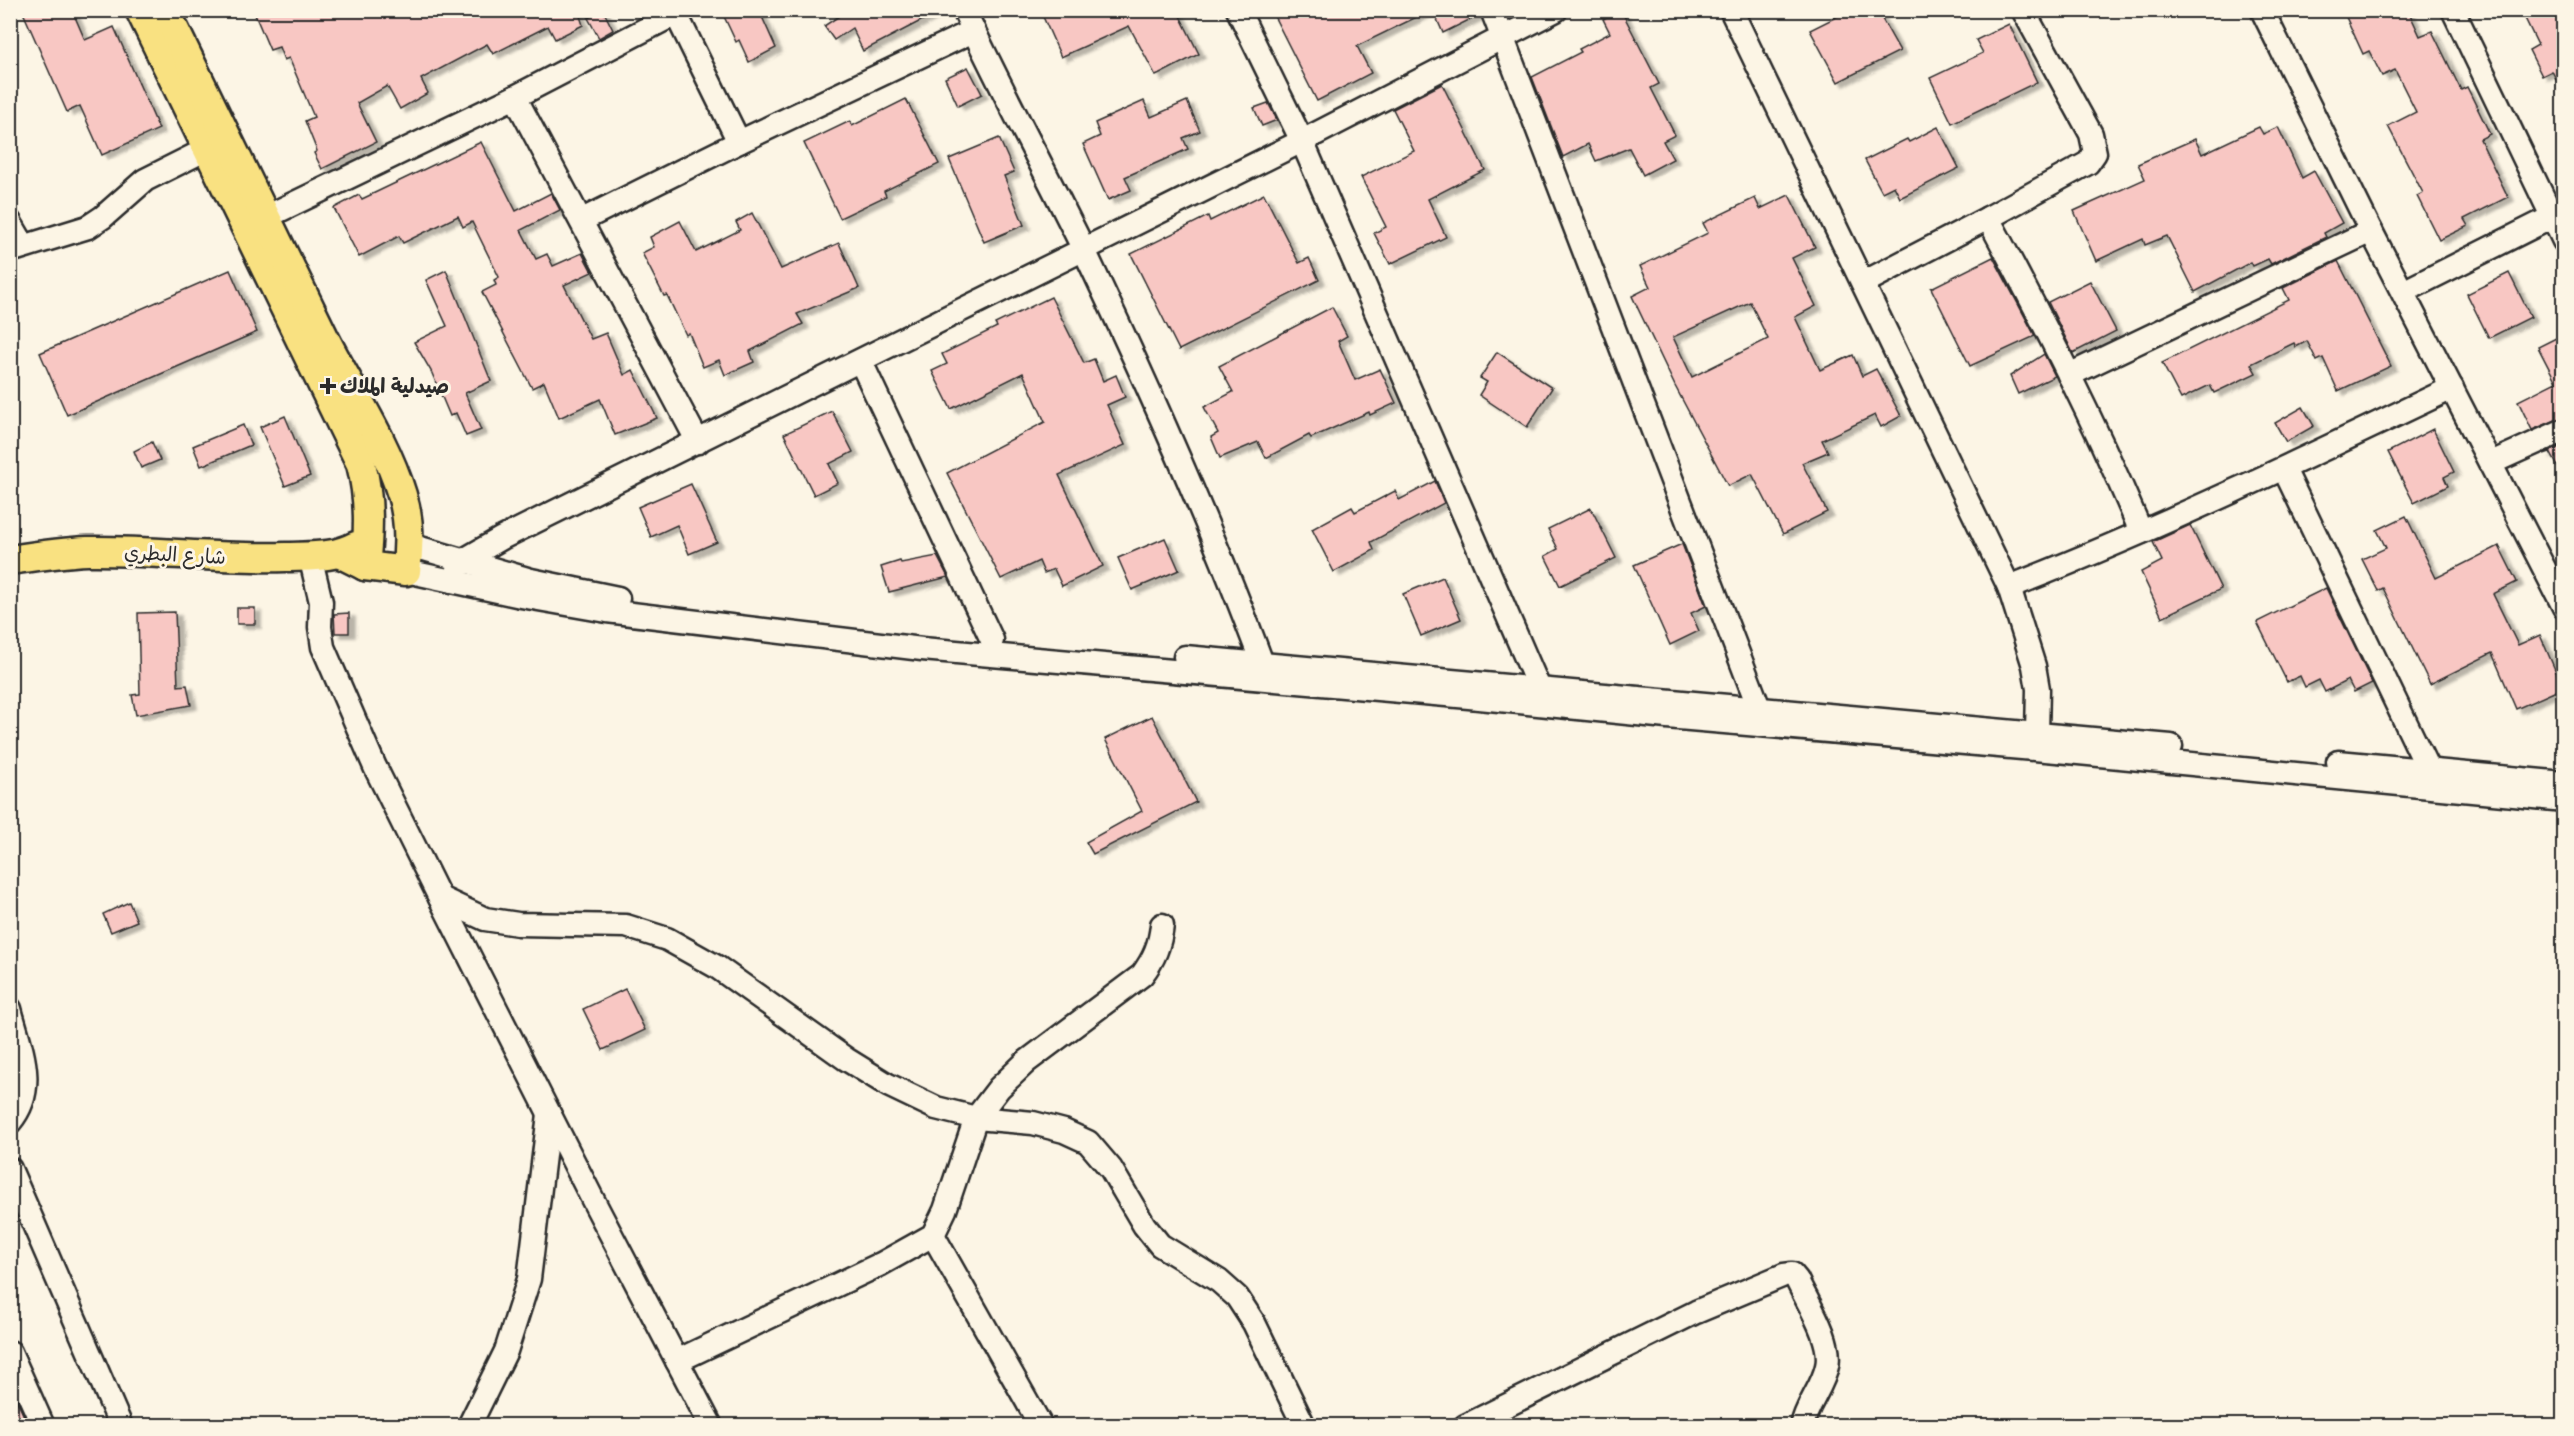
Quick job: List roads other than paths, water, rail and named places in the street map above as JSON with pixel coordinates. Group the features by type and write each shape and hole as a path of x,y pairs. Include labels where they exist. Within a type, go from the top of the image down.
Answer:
{"main road":[{"path":"140,10 361,464 368,489 358,553"},
{"path":"165,10 341,369 390,461 403,497 409,523 408,558"},
{"name":"شارع البطري","path":"10,560 45,554 89,551 230,558 358,553 408,558"}],"street":[{"path":"1238,10 1302,141 1539,688"},
{"path":"1492,10 1759,708"},
{"path":"450,581 462,561 502,538 861,362 1302,141 1556,10"},
{"path":"1731,10 2009,586 2034,666 2038,689 2037,733"},
{"path":"1863,283 2088,163 2095,153 2091,134 2023,10"},
{"path":"2262,10 2370,231 2564,607"},
{"path":"2453,10 2558,214 2564,242"},
{"path":"266,217 515,97 674,12 739,142"},
{"path":"582,220 739,142 969,21 1083,249 1187,478 1262,663"},
{"path":"515,97 698,441"},
{"path":"10,222 17,249 88,226 103,217 145,180 209,148"},
{"path":"2403,292 2558,214"},
{"path":"1988,218 2110,459 2141,532"},
{"path":"2069,375 2370,231"},
{"path":"861,362 992,640"},
{"path":"2009,586 2141,532 2284,469 2452,388"},
{"path":"2491,463 2564,430"},
{"path":"2284,469 2428,769"},
{"path":"310,556 321,602 320,627 323,647 375,767 549,1114 711,1425"},
{"path":"408,558 462,561 606,596 764,618 1759,708 1867,727 2068,752 2564,800"},
{"path":"408,558 450,581 607,612 922,649 1469,697 1867,727 2037,733 2564,783"},
{"path":"440,898 485,919 518,924 626,926 667,939 717,967 846,1059 888,1085 936,1108 976,1118 1033,1123 1064,1131 1089,1142 1111,1169 1144,1225 1160,1245 1219,1281 1237,1297 1254,1323 1304,1425"},
{"path":"677,1361 881,1264 933,1234 945,1210 976,1118 999,1088 1026,1062 1142,975 1160,942 1162,925"},
{"path":"10,1009 27,1074 26,1093 19,1112 10,1122"},
{"path":"469,1425 506,1351 529,1279 549,1114"},
{"path":"10,1169 121,1425"},
{"path":"933,1234 1041,1425"},
{"path":"1465,1425 1696,1312 1784,1275 1792,1274 1824,1337 1828,1350 1827,1366 1802,1425"},
{"path":"10,1352 43,1425"}],"place":[{"name":"صيدلية الملاك","path":"328,386"}]}
